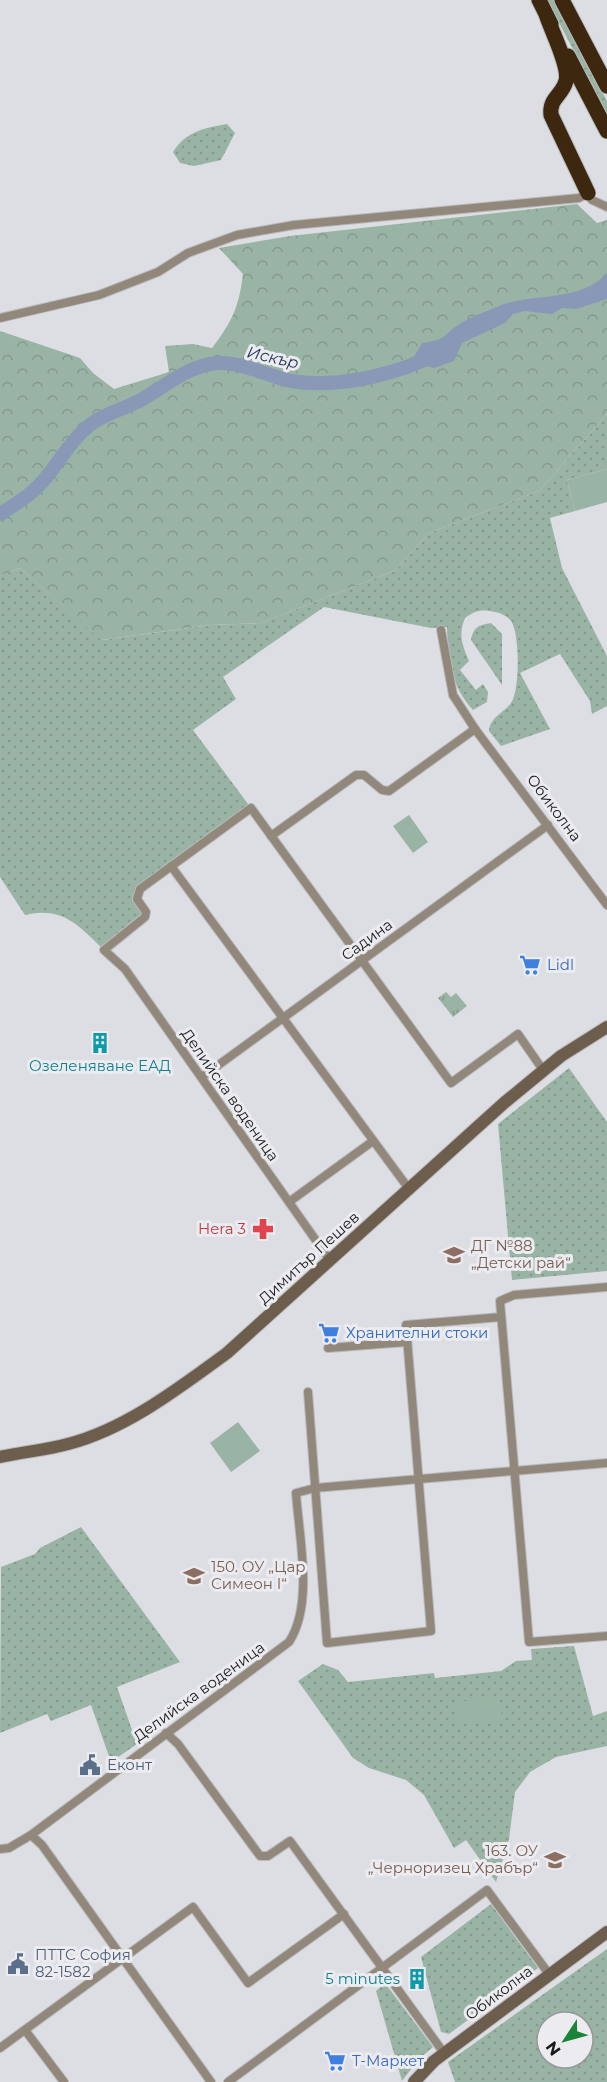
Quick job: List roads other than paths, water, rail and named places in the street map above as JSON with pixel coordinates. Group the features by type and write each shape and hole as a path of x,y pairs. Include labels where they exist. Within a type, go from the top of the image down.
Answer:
{"highway":[{"path":"538,0 607,131"},
{"path":"562,0 607,86"},
{"path":"547,17 567,71 566,80 551,104 551,115 588,194"},
{"path":"560,92 575,94 607,131"}],"main road":[{"name":"Димитър Пешев","path":"0,1457 69,1444 108,1429 165,1396 227,1353 329,1259 543,1070 607,1027"},
{"name":"Обиколна","path":"414,2082 424,2069 444,2053 607,1932"}],"street":[{"path":"0,318 99,296 150,275 188,253 237,235 294,225 579,198 588,194 592,200 607,207"},
{"name":"Обиколна","path":"441,630 448,679 453,695 475,729 607,905"},
{"path":"271,836 357,775 364,775 382,790 394,789 475,729"},
{"path":"409,1189 171,866 251,808 451,1083 518,1034 543,1070"},
{"name":"Садина","path":"202,1077 548,825"},
{"name":"Делийска воденица","path":"171,866 140,889 136,899 146,912 145,917 105,950 125,969 329,1259"},
{"path":"289,1202 373,1141"},
{"path":"607,1287 514,1295 500,1301 529,1642 607,1636"},
{"path":"308,1392 327,1643 431,1631 406,1324 501,1317"},
{"path":"328,1348 407,1342"},
{"path":"315,1488 607,1463"},
{"name":"Делийска воденица","path":"0,1849 9,1848 31,1835 289,1642 298,1628 303,1597 296,1493 315,1488"},
{"path":"166,1733 178,1744 258,1854 268,1856 290,1841 444,2053"},
{"path":"31,1835 42,1845 211,2082"},
{"path":"228,2082 487,1890 549,1974"},
{"path":"0,2048 193,1907 248,1983 344,1914"},
{"path":"25,2030 64,2082"}],"water":[{"path":"607,274 607,299 576,309 562,308 552,314 525,311 513,314 505,323 462,343 454,361 434,368 423,365 408,367 422,343 441,339 470,318 513,302 582,289"}],"waterway":[{"name":"Искър","path":"0,514 38,486 72,442 89,426 102,417 139,401 182,374 201,366 231,364 281,379 324,383 359,380 424,360"}],"place":[{"name":"Lidl","path":"530,965"},
{"name":"Озеленяване ЕАД","path":"100,1043"},
{"name":"Hera 3","path":"263,1229"},
{"name":"ДГ №88 „Детски рай“","path":"454,1255"},
{"name":"Хранителни стоки","path":"329,1333"},
{"name":"150. ОУ „Цар Симеон I“","path":"194,1576"},
{"name":"Еконт","path":"90,1765"},
{"name":"163. ОУ „Черноризец Храбър“","path":"555,1860"},
{"name":"ПТТС София 82-1582","path":"18,1964"},
{"name":"5 minutes","path":"417,1979"},
{"name":"Т-Маркет","path":"335,2061"}]}
